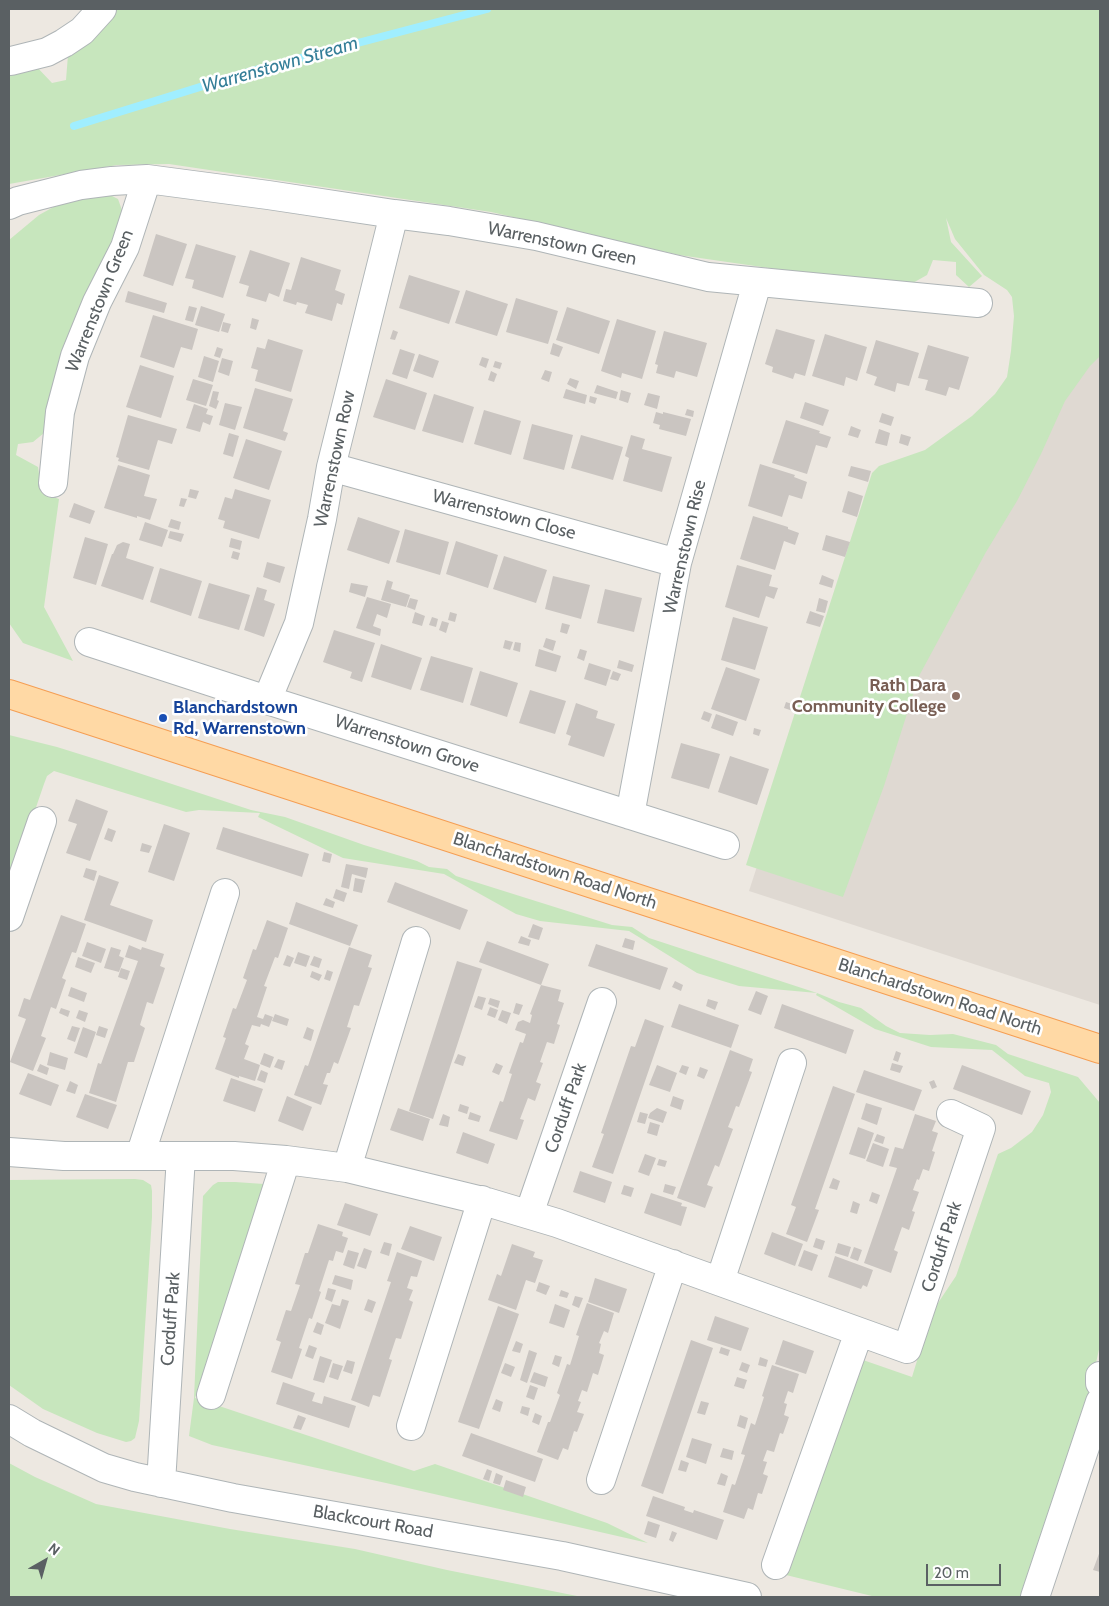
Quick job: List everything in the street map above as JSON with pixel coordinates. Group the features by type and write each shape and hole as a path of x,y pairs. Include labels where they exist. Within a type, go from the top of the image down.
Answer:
{"main road":[{"name":"Blanchardstown Road North","path":"9,694 1100,1049"}],"street":[{"path":"11,61 47,52 64,43 82,31 102,9"},
{"name":"Warrenstown Green","path":"9,205 82,185 147,179 449,221 538,236 708,277 978,302"},
{"name":"Warrenstown Green","path":"53,483 60,412 75,356 97,302 125,247 147,179"},
{"name":"Warrenstown Row","path":"267,700 299,623 322,519 331,467 394,214"},
{"name":"Warrenstown Rise","path":"630,815 677,563 757,283"},
{"name":"Warrenstown Close","path":"331,467 677,563"},
{"name":"Warrenstown Grove","path":"89,642 725,845"},
{"path":"9,917 42,821"},
{"path":"140,1156 225,893"},
{"path":"347,1168 416,940"},
{"name":"Corduff Park","path":"529,1214 602,1002"},
{"path":"720,1281 792,1063"},
{"name":"Corduff Park","path":"9,1152 64,1156 234,1156 286,1160 347,1168 482,1200 529,1214 907,1349 981,1128 950,1114"},
{"name":"Corduff Park","path":"161,1483 181,1156"},
{"path":"211,1395 286,1160"},
{"path":"411,1426 482,1200"},
{"path":"601,1480 673,1264"},
{"path":"776,1565 860,1332"},
{"path":"1035,1597 1100,1384"},
{"name":"Blackcourt Road","path":"9,1419 32,1433 104,1468 161,1483 233,1498 562,1556 747,1597"}],"shaded area":[{"name":"Rath Dara Community College","path":"1100,341 1100,1005 749,891 876,501"}],"green space":[{"path":"114,9 1100,9 1100,356 1090,366 1065,401 1017,501 986,552 919,676 884,786 843,897 746,865 872,473 879,466 925,450 972,416 995,394 1007,377 1011,351 1014,316 1012,297 1007,290 984,275 955,239 946,218 951,242 982,276 969,287 956,275 956,262 933,260 927,275 911,284 838,278 679,255 491,212 169,164 117,165 9,184 9,72 35,65 52,83 66,80 68,55"},
{"path":"106,193 118,199 123,213 44,433 33,442 18,444 16,455 38,467 42,493 59,499 44,607 73,661 23,643 9,623 9,240 39,215 59,204"},
{"path":"9,735 57,747 251,810 285,817 364,845 417,861 429,867 447,869 456,876 612,925 632,927 649,938 817,993 739,986 697,973 629,931 540,921 516,914 444,874 343,858 258,817 260,813 199,810 186,812 54,771 47,776 9,886"},
{"path":"817,993 861,1008 886,1026 900,1033 953,1034 996,1045 1008,1054 1078,1077 1100,1103 1100,1345 1086,1407 1022,1597 876,1597 786,1575 822,1469 863,1360 912,1377 932,1312 956,1276 998,1154 1011,1148 1032,1132 1043,1115 1051,1092 1049,1083 1025,1076 992,1050 931,1047 875,1029 816,995"},
{"path":"9,1180 143,1180 151,1185 152,1217 139,1421 135,1438 126,1442 97,1433 43,1409 9,1385"},
{"path":"218,1182 264,1184 195,1398 414,1471 435,1464 607,1523 648,1543 212,1445 189,1436 194,1398 203,1196"},
{"path":"9,1463 35,1477 96,1504 230,1529 355,1549 447,1570 582,1597 9,1597"}],"building":[{"path":"156,234 187,244 173,286 143,276"},
{"path":"196,244 236,256 223,298 192,288 194,280 185,278"},
{"path":"250,250 290,263 279,297 269,293 266,302 246,296 249,286 239,283"},
{"path":"301,257 341,270 335,290 345,294 342,305 337,303 332,321 305,313 308,305 297,302 296,305 283,301 286,289 291,290"},
{"path":"409,275 460,291 449,324 399,308"},
{"path":"466,290 508,304 497,336 455,323"},
{"path":"128,291 167,303 164,313 125,302"},
{"path":"516,298 558,311 548,344 506,332"},
{"path":"189,306 197,308 193,322 185,320"},
{"path":"201,306 225,314 219,332 195,325"},
{"path":"567,307 610,321 599,354 556,340"},
{"path":"153,315 198,329 192,350 181,347 174,368 140,357"},
{"path":"252,318 259,320 256,330 250,328"},
{"path":"617,319 656,331 642,379 622,373 621,378 601,371"},
{"path":"223,322 231,324 228,333 221,331"},
{"path":"776,329 815,340 805,376 795,373 793,379 772,372 773,367 765,364"},
{"path":"393,330 398,332 395,340 390,339"},
{"path":"664,331 707,343 697,377 676,371 674,378 656,373 658,365 655,364"},
{"path":"825,334 867,347 857,381 846,377 844,386 812,376"},
{"path":"268,339 303,350 291,392 255,381 258,370 251,368 257,347 265,349"},
{"path":"876,340 919,353 909,386 897,383 895,392 874,385 877,377 866,373"},
{"path":"553,343 563,347 559,357 550,354"},
{"path":"928,345 969,357 959,390 949,387 946,396 925,390 928,380 918,378"},
{"path":"217,347 223,349 220,358 214,356"},
{"path":"400,349 415,354 407,379 392,374"},
{"path":"419,354 439,361 433,378 413,371"},
{"path":"204,356 219,361 213,382 198,377"},
{"path":"482,357 489,359 486,368 479,365"},
{"path":"222,358 233,361 229,376 218,372"},
{"path":"495,361 502,363 500,369 493,367"},
{"path":"140,365 174,376 161,418 126,407"},
{"path":"545,370 552,372 549,382 541,379"},
{"path":"491,371 497,374 494,382 488,380"},
{"path":"570,378 579,381 576,389 567,384"},
{"path":"193,379 213,385 206,406 186,400"},
{"path":"386,379 427,393 415,430 373,417"},
{"path":"597,385 618,392 616,399 594,393"},
{"path":"255,388 293,399 283,431 288,433 285,441 243,428"},
{"path":"566,389 587,395 585,404 563,398"},
{"path":"621,390 631,393 628,403 619,400"},
{"path":"213,391 219,392 217,400 219,401 216,409 209,406"},
{"path":"648,393 660,396 657,409 644,405"},
{"path":"434,394 474,407 463,443 422,431"},
{"path":"590,396 597,398 595,404 589,402"},
{"path":"805,402 829,410 823,426 800,418"},
{"path":"225,403 242,407 235,430 219,425"},
{"path":"194,404 208,409 206,414 213,416 210,425 203,422 200,432 186,428"},
{"path":"687,409 694,411 693,417 685,415"},
{"path":"484,410 521,421 511,455 474,444"},
{"path":"656,412 691,419 686,436 659,429 660,425 653,423"},
{"path":"882,413 894,417 891,426 879,422"},
{"path":"128,415 177,429 172,444 158,440 149,470 118,461 119,458 116,457"},
{"path":"786,420 820,431 819,433 831,437 827,448 816,445 807,474 772,463"},
{"path":"532,424 573,435 564,470 523,459"},
{"path":"851,426 861,430 858,438 848,435"},
{"path":"879,429 890,433 887,446 875,443"},
{"path":"229,433 239,436 233,457 223,454"},
{"path":"901,434 911,437 908,446 899,443"},
{"path":"581,435 623,447 613,480 571,468"},
{"path":"631,435 645,439 642,449 672,457 662,492 623,481 629,458 625,456"},
{"path":"246,439 282,451 269,490 233,478"},
{"path":"760,464 795,475 794,477 807,482 802,499 789,495 782,517 748,506"},
{"path":"118,465 150,475 144,496 157,499 150,520 104,508"},
{"path":"851,466 871,471 868,482 848,476"},
{"path":"190,489 199,491 196,499 188,497"},
{"path":"235,489 271,500 259,539 223,528 225,521 218,519 225,497 232,499"},
{"path":"848,491 863,496 857,517 842,512"},
{"path":"181,498 187,499 184,507 179,506"},
{"path":"74,503 95,511 90,524 69,517"},
{"path":"753,516 788,527 788,529 799,533 795,545 784,541 775,570 740,559"},
{"path":"358,517 400,531 389,564 347,550"},
{"path":"171,519 181,522 179,530 168,527"},
{"path":"145,522 168,530 162,547 139,540"},
{"path":"405,529 449,542 440,575 396,562"},
{"path":"170,531 184,534 181,542 168,538"},
{"path":"826,535 850,542 845,557 822,550"},
{"path":"85,537 108,544 96,585 73,578"},
{"path":"231,538 242,541 240,550 229,547"},
{"path":"456,541 498,555 488,588 446,574"},
{"path":"123,542 130,544 126,558 154,567 143,600 101,586 112,554 117,545"},
{"path":"233,551 240,553 238,560 231,558"},
{"path":"504,556 547,570 536,603 493,589"},
{"path":"267,562 285,567 280,583 263,577"},
{"path":"737,565 772,575 769,586 778,588 774,599 766,596 759,618 725,607"},
{"path":"160,568 202,581 191,616 150,602"},
{"path":"822,575 834,580 832,588 819,584"},
{"path":"553,576 590,585 581,619 545,609"},
{"path":"387,580 393,582 391,589 410,595 406,607 381,600"},
{"path":"209,583 250,595 239,630 198,618"},
{"path":"351,583 368,586 365,597 349,592"},
{"path":"257,587 267,590 264,600 275,604 264,637 244,630"},
{"path":"605,589 642,598 634,632 597,623"},
{"path":"367,597 391,604 387,618 377,614 373,626 381,629 380,636 356,628"},
{"path":"410,598 418,600 415,610 407,607"},
{"path":"819,598 828,601 825,613 816,611"},
{"path":"810,611 824,616 820,627 806,623"},
{"path":"415,612 425,616 422,626 412,623"},
{"path":"450,612 457,614 455,622 448,620"},
{"path":"432,617 438,619 436,627 429,625"},
{"path":"733,617 768,627 755,670 721,660"},
{"path":"442,621 449,623 446,633 439,630"},
{"path":"562,623 570,625 567,634 560,632"},
{"path":"334,630 375,643 362,682 350,678 352,672 323,662"},
{"path":"546,638 556,641 553,651 543,647"},
{"path":"505,640 513,642 510,650 503,648"},
{"path":"515,642 521,643 520,652 513,650"},
{"path":"381,644 422,658 411,690 371,677"},
{"path":"539,649 561,656 556,672 535,666"},
{"path":"580,649 587,651 584,661 577,658"},
{"path":"431,656 473,668 463,703 420,690"},
{"path":"619,660 634,665 632,672 617,668"},
{"path":"589,663 611,670 606,686 584,679"},
{"path":"726,667 760,679 746,721 711,709"},
{"path":"480,671 518,683 507,717 470,705"},
{"path":"613,671 621,674 618,681 610,679"},
{"path":"530,690 566,701 555,734 519,723"},
{"path":"786,702 795,705 793,711 784,708"},
{"path":"576,703 598,711 596,718 615,724 604,757 568,745 571,736 566,734"},
{"path":"704,711 712,714 709,722 701,719"},
{"path":"716,714 738,722 733,736 711,728"},
{"path":"754,728 761,730 759,736 753,734"},
{"path":"681,743 720,754 709,789 671,778"},
{"path":"730,756 769,769 757,805 718,792"},
{"path":"76,799 108,811 90,861 66,853 77,824 68,821"},
{"path":"164,824 190,833 174,881 148,872"},
{"path":"223,827 309,854 302,877 216,849"},
{"path":"108,828 116,831 112,842 104,839"},
{"path":"142,843 152,846 149,853 140,851"},
{"path":"324,852 332,854 330,863 322,861"},
{"path":"346,864 368,868 366,878 352,874 349,889 341,887"},
{"path":"86,868 97,871 94,881 83,877"},
{"path":"99,875 119,882 110,905 153,920 146,942 84,920"},
{"path":"355,878 365,880 362,893 353,891"},
{"path":"395,882 468,910 460,930 387,902"},
{"path":"336,889 347,893 344,902 333,898"},
{"path":"326,898 335,902 333,908 323,905"},
{"path":"296,902 358,925 350,946 289,924"},
{"path":"61,915 86,924 76,953 72,952 62,978 66,980 56,1009 51,1007 41,1036 46,1038 33,1071 10,1062 26,1019 18,1016 24,998 30,1000"},
{"path":"267,920 288,928 278,958 275,957 264,986 267,987 257,1017 263,1019 265,1014 273,1017 269,1027 261,1024 260,1027 252,1025 245,1044 249,1046 244,1059 260,1065 255,1081 239,1076 239,1078 215,1069 226,1038 223,1037 233,1008 236,1009 247,980 243,978 253,949 256,950"},
{"path":"533,924 543,928 539,940 528,937"},
{"path":"521,936 531,940 529,946 518,943"},
{"path":"625,938 635,941 633,950 622,947"},
{"path":"487,941 549,964 541,985 479,962"},
{"path":"87,942 106,949 101,963 82,956"},
{"path":"596,944 668,968 660,990 588,966"},
{"path":"129,945 141,950 142,947 164,954 160,966 165,968 153,1004 147,1002 140,1025 145,1028 134,1062 128,1062 116,1102 89,1093 98,1063 101,1064 138,961 125,957"},
{"path":"111,947 121,950 119,956 124,958 119,972 104,968"},
{"path":"349,947 372,955 368,967 372,968 359,1006 354,1005 347,1027 351,1028 338,1064 334,1062 330,1073 327,1073 323,1084 328,1085 321,1105 294,1095 305,1065 308,1066"},
{"path":"298,952 310,956 306,967 294,963"},
{"path":"287,955 294,958 290,967 283,965"},
{"path":"314,956 322,959 319,968 310,965"},
{"path":"78,957 95,963 91,973 75,967"},
{"path":"457,961 482,969 433,1119 409,1111"},
{"path":"121,968 130,971 127,980 118,977"},
{"path":"327,970 333,972 330,981 324,979"},
{"path":"312,971 322,975 319,981 310,977"},
{"path":"675,981 683,985 681,991 672,987"},
{"path":"541,985 561,990 558,1001 564,1003 557,1024 560,1025 554,1044 547,1042 540,1062 543,1063 536,1082 541,1084 535,1101 528,1098 520,1119 524,1120 517,1140 489,1131 500,1101 503,1102 512,1074 509,1073 520,1042 523,1043 526,1034 515,1030 518,1022 523,1020 530,1023 532,1015 530,1014"},
{"path":"71,987 87,993 84,1002 68,996"},
{"path":"756,991 768,996 761,1015 748,1010"},
{"path":"478,996 486,998 482,1010 474,1007"},
{"path":"490,998 500,1001 498,1008 488,1004"},
{"path":"708,999 718,1002 715,1010 706,1006"},
{"path":"516,1003 523,1005 519,1015 513,1013"},
{"path":"679,1004 739,1025 731,1048 671,1027"},
{"path":"782,1004 854,1030 846,1054 774,1028"},
{"path":"490,1007 498,1010 495,1018 487,1015"},
{"path":"61,1008 70,1011 68,1017 59,1013"},
{"path":"79,1010 88,1013 85,1022 76,1018"},
{"path":"502,1010 511,1013 507,1024 498,1020"},
{"path":"275,1014 289,1019 287,1026 272,1021"},
{"path":"645,1019 664,1026 613,1174 592,1167 604,1134 601,1133 631,1046 635,1047"},
{"path":"72,1026 80,1028 75,1042 67,1039"},
{"path":"99,1026 108,1029 105,1038 96,1035"},
{"path":"83,1027 96,1032 87,1058 74,1053"},
{"path":"307,1027 314,1030 311,1041 303,1038"},
{"path":"730,1050 753,1059 749,1071 752,1072 739,1107 736,1106 728,1127 733,1129 719,1167 715,1165 707,1185 713,1187 705,1208 677,1198"},
{"path":"896,1051 901,1053 898,1062 893,1060"},
{"path":"50,1052 68,1058 65,1070 47,1065"},
{"path":"264,1053 274,1057 270,1068 260,1064"},
{"path":"458,1054 466,1057 463,1066 454,1063"},
{"path":"278,1059 285,1061 282,1070 274,1067"},
{"path":"496,1063 503,1066 499,1075 492,1072"},
{"path":"892,1063 903,1066 900,1073 890,1070"},
{"path":"40,1064 49,1068 47,1075 37,1071"},
{"path":"657,1065 677,1073 670,1092 649,1085"},
{"path":"682,1065 689,1067 686,1075 679,1072"},
{"path":"962,1065 1031,1091 1022,1115 953,1089"},
{"path":"700,1067 708,1070 704,1079 697,1076"},
{"path":"261,1070 268,1073 265,1083 257,1080"},
{"path":"864,1070 922,1090 914,1111 856,1092"},
{"path":"28,1073 59,1085 51,1106 19,1094"},
{"path":"231,1078 263,1089 255,1112 223,1101"},
{"path":"934,1080 937,1087 932,1089 929,1082"},
{"path":"70,1081 78,1085 75,1094 66,1091"},
{"path":"833,1086 855,1094 815,1209 819,1210 807,1242 786,1234 796,1207 791,1205"},
{"path":"85,1094 117,1105 108,1129 76,1117"},
{"path":"287,1096 312,1107 303,1131 278,1121"},
{"path":"673,1096 684,1100 681,1110 670,1106"},
{"path":"866,1103 882,1108 877,1125 861,1119"},
{"path":"460,1104 469,1107 467,1114 458,1111"},
{"path":"398,1108 430,1119 423,1141 390,1130"},
{"path":"657,1108 667,1112 663,1123 648,1118 650,1113"},
{"path":"470,1112 481,1116 479,1122 468,1119"},
{"path":"640,1112 648,1114 645,1124 637,1122"},
{"path":"443,1114 450,1117 448,1127 439,1125"},
{"path":"915,1114 936,1121 932,1131 938,1133 932,1151 935,1152 929,1171 923,1169 913,1190 919,1192 912,1211 915,1212 909,1230 902,1227 894,1250 898,1252 891,1273 864,1263 897,1168 889,1166 895,1147 903,1149"},
{"path":"650,1122 660,1125 657,1136 647,1133"},
{"path":"858,1127 874,1133 865,1159 849,1154"},
{"path":"463,1132 495,1144 488,1164 456,1153"},
{"path":"877,1134 885,1137 883,1144 874,1141"},
{"path":"873,1143 889,1149 883,1167 866,1161"},
{"path":"645,1154 656,1158 649,1176 638,1172"},
{"path":"659,1159 667,1161 665,1167 657,1165"},
{"path":"580,1171 612,1182 605,1203 573,1192"},
{"path":"833,1178 840,1181 837,1190 829,1188"},
{"path":"665,1184 676,1187 673,1195 663,1192"},
{"path":"624,1185 634,1188 631,1197 621,1194"},
{"path":"872,1192 880,1195 877,1204 869,1201"},
{"path":"651,1193 682,1203 681,1206 687,1207 681,1226 644,1213"},
{"path":"853,1201 860,1204 857,1214 850,1212"},
{"path":"345,1203 378,1214 370,1236 337,1225"},
{"path":"318,1224 343,1232 342,1236 348,1238 343,1253 336,1251 333,1261 329,1260 312,1319 309,1318 299,1348 302,1349 292,1379 271,1372 281,1342 276,1340 286,1310 291,1311 300,1285 295,1284 305,1253 308,1253"},
{"path":"410,1226 442,1237 434,1261 401,1249"},
{"path":"772,1232 803,1244 795,1266 764,1254"},
{"path":"816,1238 825,1241 822,1250 813,1247"},
{"path":"384,1242 392,1244 389,1256 380,1253"},
{"path":"838,1243 851,1247 848,1257 835,1253"},
{"path":"512,1244 535,1252 533,1257 543,1260 535,1283 526,1280 516,1310 488,1300 497,1274 501,1276"},
{"path":"854,1247 862,1250 858,1261 850,1258"},
{"path":"364,1248 372,1251 366,1269 357,1266"},
{"path":"348,1250 359,1253 354,1269 343,1265"},
{"path":"804,1250 818,1255 812,1271 798,1266"},
{"path":"397,1252 422,1261 417,1277 411,1276 407,1288 413,1290 409,1300 413,1302 401,1339 396,1338 389,1359 392,1360 380,1397 373,1395 369,1407 351,1400 391,1282 387,1281"},
{"path":"835,1256 873,1270 867,1287 863,1285 861,1289 828,1277"},
{"path":"335,1275 353,1280 351,1290 332,1284"},
{"path":"595,1278 627,1289 619,1313 588,1302"},
{"path":"539,1282 550,1286 546,1295 536,1291"},
{"path":"328,1288 336,1290 332,1302 325,1299"},
{"path":"561,1290 569,1293 567,1298 559,1296"},
{"path":"575,1296 583,1298 579,1308 572,1305"},
{"path":"342,1299 349,1301 340,1329 325,1323 332,1304 340,1306"},
{"path":"368,1299 376,1302 372,1313 364,1310"},
{"path":"587,1303 614,1313 608,1333 604,1331 599,1343 601,1344 599,1353 604,1355 598,1375 593,1373 587,1392 582,1390 578,1401 581,1402 577,1412 584,1414 577,1432 574,1431 568,1450 563,1448 558,1460 537,1452 560,1395 557,1393 567,1364 570,1365 579,1336 576,1335"},
{"path":"555,1304 570,1310 564,1328 549,1323"},
{"path":"498,1306 519,1314 479,1429 458,1422"},
{"path":"715,1316 749,1328 741,1351 707,1340"},
{"path":"317,1322 324,1325 321,1335 313,1332"},
{"path":"691,1340 713,1348 663,1494 641,1486"},
{"path":"783,1340 814,1351 806,1374 775,1364"},
{"path":"516,1341 523,1344 520,1353 512,1351"},
{"path":"309,1345 317,1348 313,1359 305,1356"},
{"path":"721,1347 730,1350 728,1356 719,1353"},
{"path":"529,1350 537,1353 527,1383 520,1380"},
{"path":"555,1355 562,1357 559,1367 552,1364"},
{"path":"320,1356 332,1360 324,1383 313,1380"},
{"path":"760,1357 768,1360 766,1367 758,1365"},
{"path":"347,1360 355,1362 352,1374 343,1371"},
{"path":"742,1362 750,1365 747,1373 739,1370"},
{"path":"333,1363 343,1366 338,1380 329,1377"},
{"path":"505,1363 515,1367 511,1377 501,1373"},
{"path":"772,1365 799,1374 793,1393 788,1391 784,1403 787,1404 784,1415 789,1417 783,1434 780,1433 774,1452 767,1450 763,1461 767,1462 763,1474 768,1476 762,1494 758,1493 753,1510 748,1508 744,1519 723,1512 732,1484 735,1485 745,1455 741,1454 751,1423 755,1425"},
{"path":"534,1372 548,1377 545,1387 530,1382"},
{"path":"737,1377 747,1380 744,1389 734,1386"},
{"path":"283,1382 315,1393 312,1401 322,1404 324,1396 356,1406 349,1428 276,1404"},
{"path":"530,1385 538,1388 534,1400 526,1397"},
{"path":"496,1399 503,1402 500,1412 492,1409"},
{"path":"701,1401 709,1403 705,1415 697,1413"},
{"path":"522,1406 530,1408 528,1416 520,1413"},
{"path":"535,1413 542,1416 539,1425 532,1422"},
{"path":"298,1415 306,1418 301,1430 293,1428"},
{"path":"740,1415 748,1418 745,1429 737,1426"},
{"path":"471,1433 543,1459 535,1482 462,1456"},
{"path":"692,1438 712,1444 706,1464 686,1457"},
{"path":"723,1448 734,1451 732,1460 720,1457"},
{"path":"681,1460 689,1463 686,1472 678,1470"},
{"path":"487,1469 492,1471 489,1481 483,1479"},
{"path":"496,1473 503,1476 500,1485 493,1483"},
{"path":"721,1473 728,1476 725,1486 717,1484"},
{"path":"506,1480 526,1487 523,1497 503,1490"},
{"path":"653,1496 685,1507 684,1510 693,1513 694,1510 724,1520 717,1540 646,1516"},
{"path":"648,1521 660,1525 656,1538 644,1534"},
{"path":"672,1531 677,1533 673,1542 669,1540"},
{"path":"1100,1551 1100,1572 1093,1570"}],"waterway":[{"name":"Warrenstown Stream","path":"74,126 255,70 487,9"}],"place":[{"name":"Rath Dara Community College","path":"956,696"},
{"name":"Blanchardstown Rd, Warrenstown","path":"163,718"}]}
